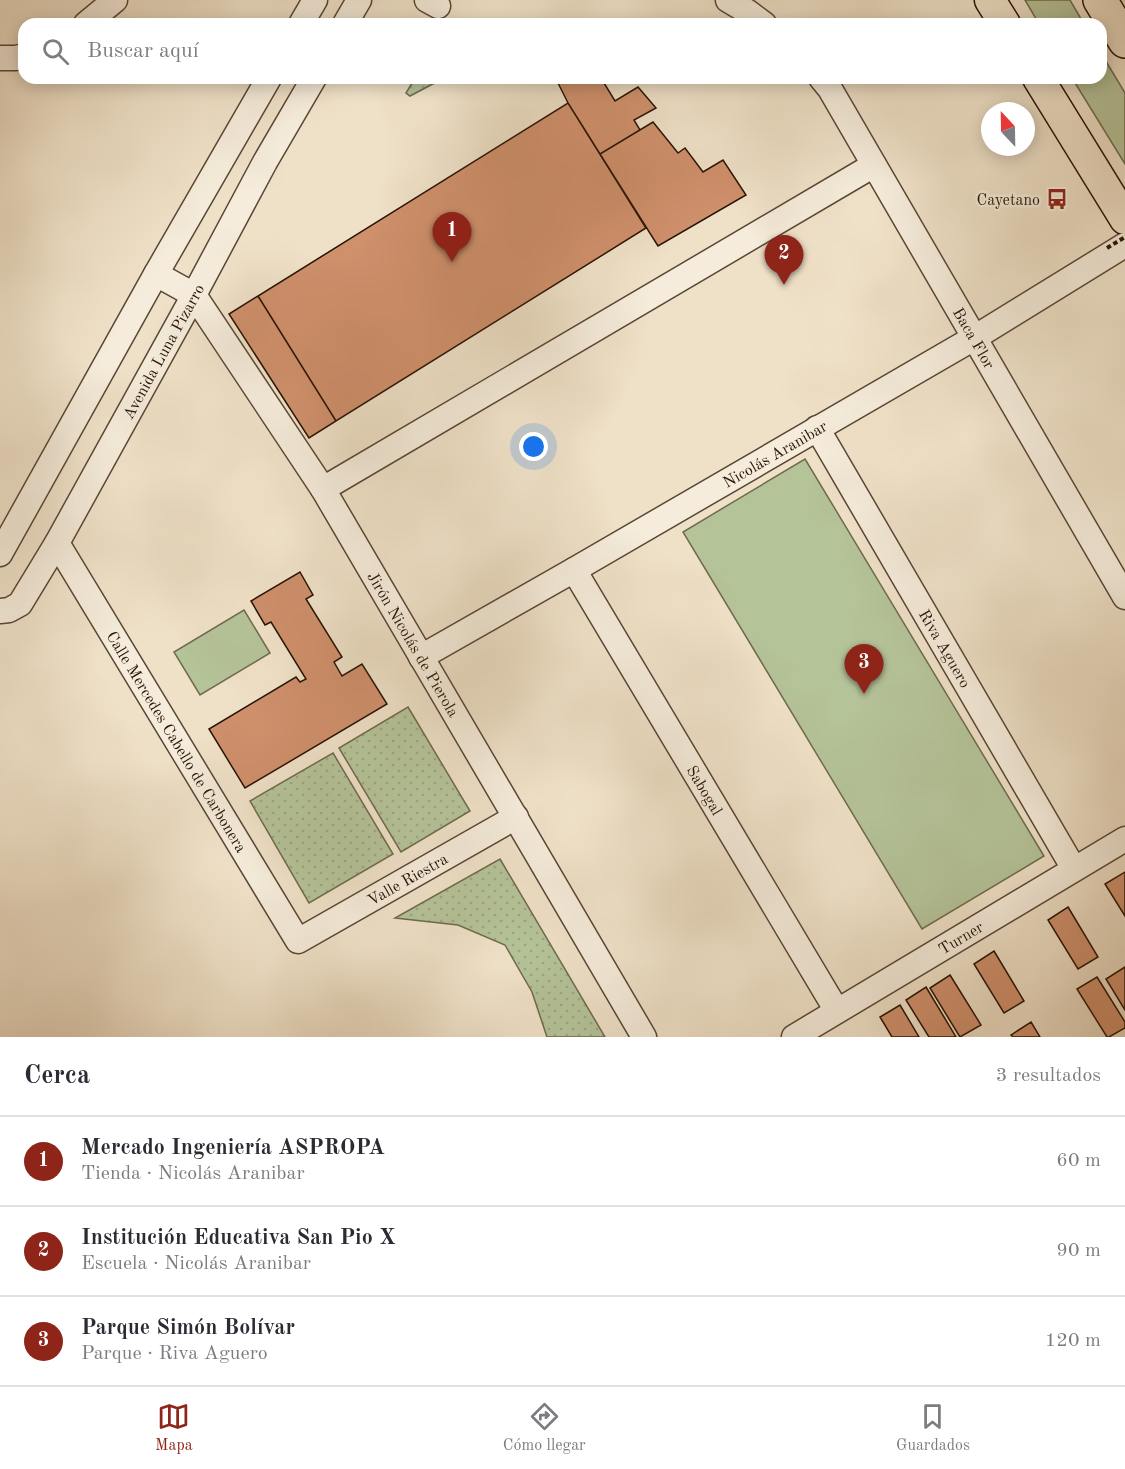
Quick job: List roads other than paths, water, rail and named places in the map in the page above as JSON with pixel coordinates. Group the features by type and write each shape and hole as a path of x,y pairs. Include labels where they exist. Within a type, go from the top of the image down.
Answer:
{"highway":[{"path":"1100,0 1125,41"}],"main road":[{"path":"990,0 1001,18"},
{"path":"1042,84 1125,219"}],"street":[{"path":"93,18 115,0"},
{"path":"304,18 315,0"},
{"path":"348,18 358,0"},
{"path":"728,0 755,18"},
{"path":"0,58 18,58"},
{"path":"0,554 156,274 266,84"},
{"name":"Avenida Luna Pizarro","path":"0,611 9,610 20,604 57,543 311,84"},
{"name":"Baca Flor","path":"826,84 1125,597"},
{"path":"323,489 874,165"},
{"name":"Nicolás Aranibar","path":"421,657 974,338 1116,246"},
{"name":"Jirón Nicolás de Pierola","path":"156,274 194,295 323,489 644,1037"},
{"name":"Riva Aguero","path":"818,428 1074,869"},
{"name":"Calle Mercedes Cabello de Carbonera","path":"57,543 298,941"},
{"name":"Sabogal","path":"574,570 837,1011"},
{"name":"Valle Riestra","path":"298,941 516,817"},
{"name":"Turner","path":"794,1037 1125,839"}],"place":[{"name":"Cayetano","path":"1057,199"},
{"name":"Mercado Ingeniería ASPROPA","path":"452,262"},
{"name":"Institución Educativa San Pio X","path":"784,285"},
{"name":"Parque Simón Bolívar","path":"864,694"}]}
